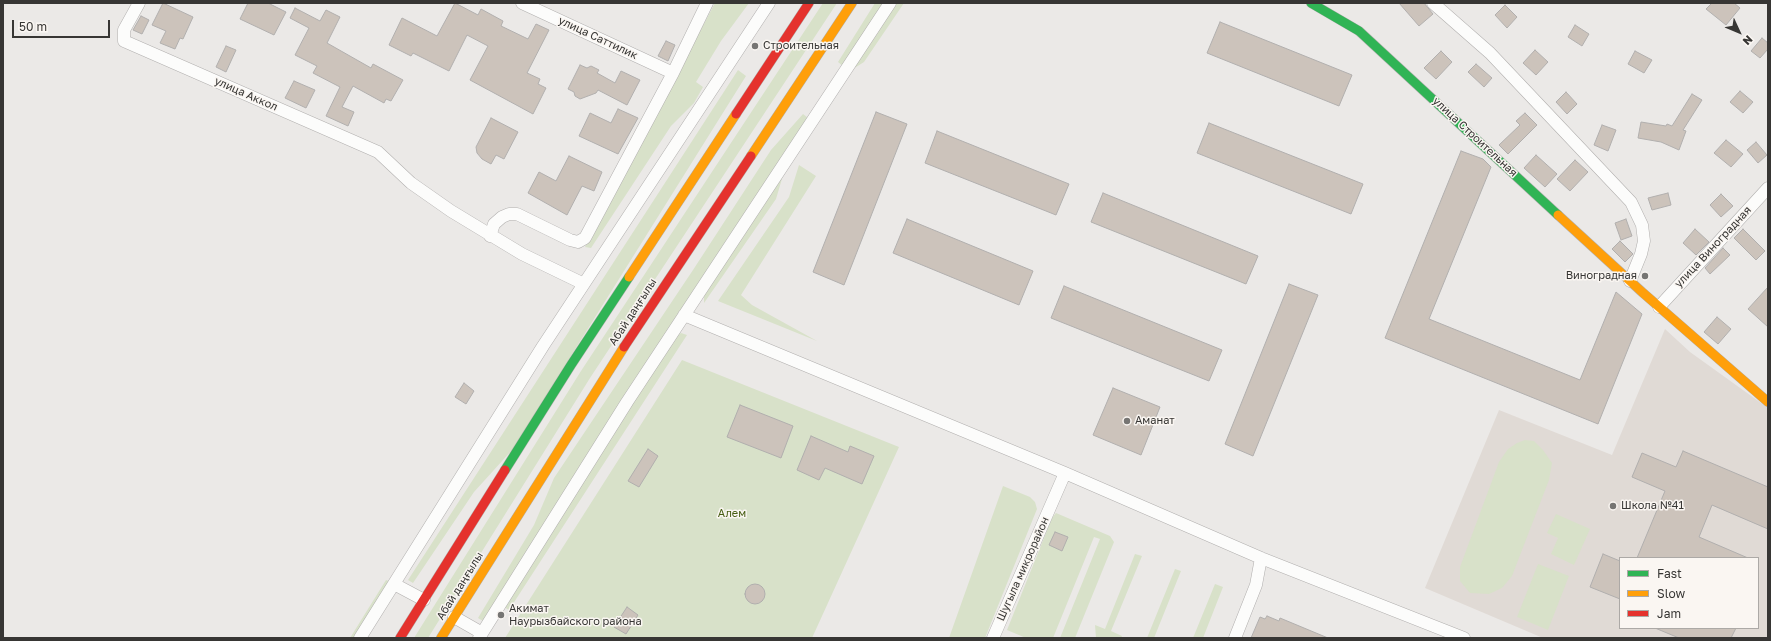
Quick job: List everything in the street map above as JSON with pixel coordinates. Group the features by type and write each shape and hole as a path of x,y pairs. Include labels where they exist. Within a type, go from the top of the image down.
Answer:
{"main road":[{"path":"400,638 571,365 809,3"},
{"name":"Абай даңғылы","path":"441,638 600,384 852,3"},
{"name":"улица Строительная","path":"1311,3 1359,31 1630,281 1768,402"}],"street":[{"name":"улица Аккол","path":"139,3 124,30 124,41 141,47 378,152 420,191 490,236"},
{"name":"улица Саттилик","path":"522,3 673,73"},
{"path":"584,284 522,254 490,236 494,224 502,217 510,214 517,214 570,240 578,242 586,238 673,73 707,3"},
{"path":"360,638 584,284 769,3"},
{"path":"454,618 481,636 627,402 890,3"},
{"path":"1433,3 1490,53 1632,202 1642,225 1644,241 1630,281"},
{"name":"улица Виноградная","path":"1659,306 1768,188"},
{"path":"684,316 1066,473 1261,558 1464,638"},
{"name":"Шугыла микрорайон","path":"993,638 1066,473"},
{"path":"1235,638 1256,586 1261,558"},
{"path":"394,584 424,600"}],"shaded area":[{"name":"Школа №41","path":"1665,329 1690,352 1768,408 1768,638 1543,638 1425,588 1499,410 1612,455"}],"green space":[{"path":"715,3 749,3 721,41 696,82 703,87 694,103 671,126 591,248 585,247"},
{"path":"823,3 837,3 590,378 428,638 414,638 581,371"},
{"path":"875,3 886,3 844,67 838,62"},
{"path":"897,3 904,3 864,62 853,69"},
{"path":"738,70 746,76 512,450 474,492 413,583 408,580"},
{"path":"803,114 808,118 483,621 478,618 534,525 554,478 771,150"},
{"path":"799,165 816,176 741,295 752,305 817,341 718,301 789,197"},
{"path":"784,172 776,199 704,303 704,291"},
{"path":"681,333 687,335 509,610 504,607 674,338"},
{"name":"Алем","path":"682,360 899,447 812,638 505,638"},
{"path":"1525,440 1534,441 1543,450 1552,463 1549,480 1512,576 1502,588 1489,594 1470,593 1460,581 1460,567 1499,462 1508,449"},
{"path":"1003,486 1030,497 1035,502 1037,509 985,638 949,638"},
{"path":"1056,513 1110,536 1114,542 1075,638 1060,638 1100,539 1094,537 1053,638 1026,638 1007,630 1052,518"},
{"path":"1556,514 1590,529 1574,565 1551,554 1558,538 1547,533"},
{"path":"1135,554 1142,556 1111,631 1122,636 1121,638 1096,638 1095,625 1105,629"},
{"path":"1538,564 1569,576 1548,630 1517,617"},
{"path":"1175,569 1181,571 1154,638 1147,638"},
{"path":"386,580 391,582 355,638 350,638"},
{"path":"1215,584 1223,587 1203,638 1193,638"}],"building":[{"path":"163,3 193,17 183,39 180,38 175,49 160,43 166,31 152,25"},
{"path":"248,3 268,3 286,12 274,35 240,19"},
{"path":"455,3 478,15 481,9 503,21 501,26 528,39 536,24 549,30 527,73 540,79 538,84 546,88 533,114 470,80 488,46 467,35 449,71 413,53 411,56 389,45 402,18 437,36"},
{"path":"1399,3 1424,3 1433,14 1419,26"},
{"path":"1712,3 1734,3 1740,8 1726,25 1706,9"},
{"path":"1505,5 1517,17 1507,28 1495,15"},
{"path":"295,8 320,21 326,10 340,17 327,43 371,68 373,64 403,80 391,101 386,99 384,103 353,86 342,107 354,112 348,126 326,116 340,87 313,73 317,66 295,55 309,28 290,18"},
{"path":"141,16 149,20 142,34 133,30"},
{"path":"1220,22 1352,75 1339,106 1207,53"},
{"path":"1575,25 1589,34 1582,46 1568,37"},
{"path":"1762,38 1768,43 1768,49 1760,58 1751,51"},
{"path":"666,41 675,45 668,61 658,56"},
{"path":"226,46 236,50 226,72 216,67"},
{"path":"1535,50 1548,62 1536,75 1523,63"},
{"path":"1441,51 1452,62 1436,79 1424,68"},
{"path":"1635,51 1652,60 1644,73 1628,64"},
{"path":"1476,64 1492,78 1484,87 1468,72"},
{"path":"580,65 587,68 591,66 599,70 597,73 615,83 621,71 640,80 627,105 598,90 596,93 580,99 575,96 574,92 568,89"},
{"path":"294,81 315,90 306,108 285,98"},
{"path":"1740,91 1753,102 1743,113 1730,102"},
{"path":"1566,92 1577,104 1567,114 1556,102"},
{"path":"1692,94 1702,100 1683,130 1686,131 1679,150 1661,142 1638,138 1641,122 1666,126 1667,124 1672,126"},
{"path":"618,109 638,118 618,154 579,136 590,113 611,123"},
{"path":"876,112 907,124 844,285 813,272"},
{"path":"1525,113 1537,125 1508,154 1499,145 1520,125 1516,121"},
{"path":"491,118 518,132 504,159 496,155 491,164 482,159 477,153 476,147"},
{"path":"1209,123 1363,184 1351,214 1197,153"},
{"path":"1602,125 1616,130 1608,151 1594,145"},
{"path":"937,131 1069,184 1056,215 925,163"},
{"path":"1726,140 1743,154 1731,167 1714,153"},
{"path":"1756,142 1767,155 1758,163 1747,150"},
{"path":"1461,151 1483,159 1491,167 1429,319 1580,380 1616,292 1642,314 1598,424 1385,338"},
{"path":"1536,155 1557,174 1545,187 1524,168"},
{"path":"569,156 602,172 594,191 582,186 567,215 528,193 539,172 556,181"},
{"path":"1575,160 1588,172 1570,191 1557,179"},
{"path":"1103,193 1258,256 1246,284 1091,222"},
{"path":"1668,193 1671,205 1652,210 1648,198"},
{"path":"1721,194 1733,206 1721,217 1710,205"},
{"path":"907,219 1033,271 1019,305 893,253"},
{"path":"1626,219 1632,236 1621,240 1615,223"},
{"path":"1695,229 1709,242 1696,255 1683,243"},
{"path":"1743,229 1765,251 1756,260 1734,238"},
{"path":"1620,241 1633,254 1625,262 1612,249"},
{"path":"1723,248 1730,255 1710,274 1705,268"},
{"path":"1289,284 1318,295 1253,456 1225,444"},
{"path":"1064,286 1222,350 1209,381 1051,318"},
{"path":"1768,287 1768,327 1748,309"},
{"path":"1717,317 1731,329 1718,344 1704,332"},
{"path":"464,383 474,391 466,404 455,397"},
{"name":"Аманат","path":"1113,388 1160,407 1141,455 1093,435"},
{"path":"740,405 793,426 781,458 727,437"},
{"path":"811,436 848,452 850,446 874,456 862,484 825,468 819,480 797,470"},
{"path":"648,449 658,456 639,487 628,481"},
{"name":"Школа №41","path":"1683,451 1768,487 1768,529 1712,505 1699,537 1746,557 1637,557 1665,491 1632,477 1642,453 1676,467"},
{"path":"1055,532 1068,537 1062,551 1049,545"},
{"path":"1603,554 1619,561 1619,599 1590,587"},
{"path":"755,584 762,587 765,594 762,601 755,604 748,601 745,594 748,587"},
{"path":"627,607 638,615 626,634 614,627"},
{"path":"1267,616 1279,621 1280,618 1328,638 1251,638 1260,617 1265,619"},
{"path":"1657,629 1736,629 1731,638 1679,638"}],"traffic: fast":[{"path":"1311,3 1359,31 1558,215"},
{"path":"505,470 571,365 629,277"}],"traffic: slow":[{"path":"751,156 852,3"},
{"path":"629,277 736,114"},
{"path":"1558,215 1642,292 1768,402"},
{"path":"441,638 624,347"}],"traffic: jam":[{"path":"736,114 809,3"},
{"path":"624,347 751,156"},
{"path":"400,638 505,470"}],"place":[{"name":"Строительная","path":"755,46"},
{"name":"Виноградная","path":"1645,276"},
{"name":"Аманат","path":"1127,421"},
{"name":"Школа №41","path":"1613,506"},
{"name":"Акимат Наурызбайского района","path":"501,615"}]}
